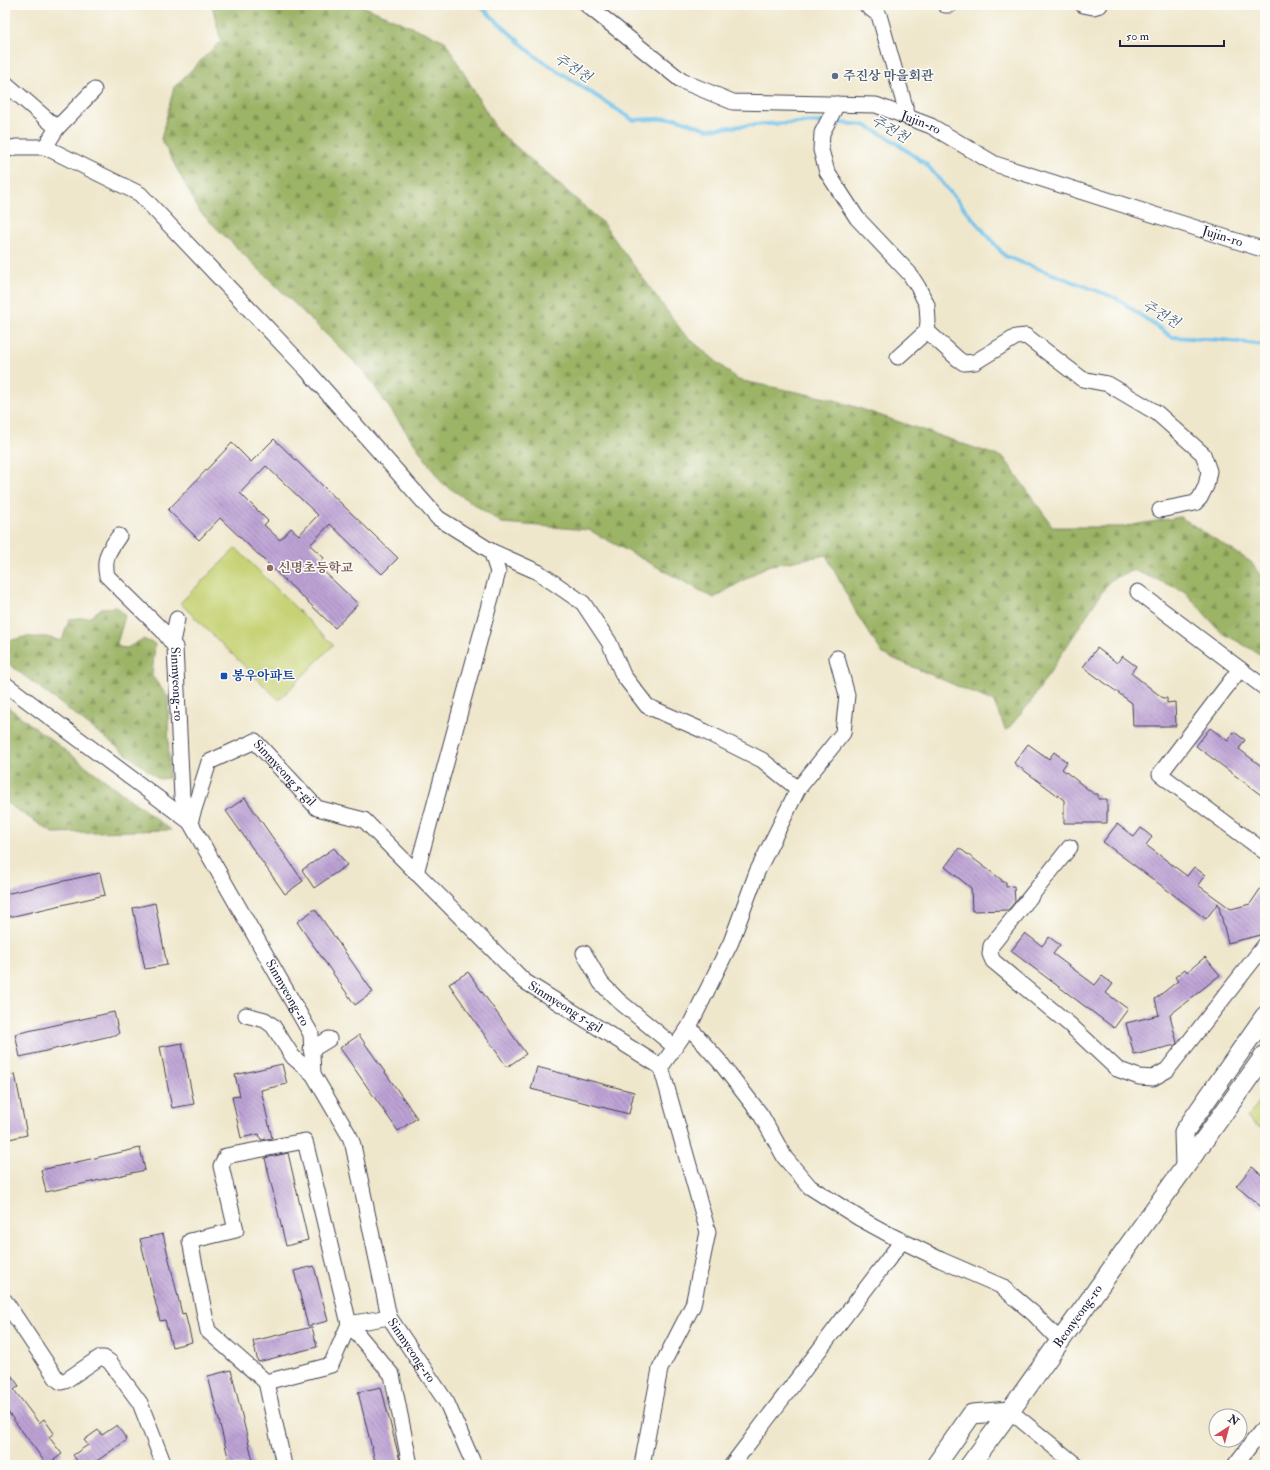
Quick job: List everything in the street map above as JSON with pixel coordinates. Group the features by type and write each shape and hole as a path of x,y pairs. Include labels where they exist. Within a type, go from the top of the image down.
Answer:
{"main road":[{"path":"1185,1166 1184,1132 1265,1016"},
{"name":"Beonyeong-ro","path":"970,1465 1265,1055"},
{"path":"936,1465 972,1414 1010,1411"}],"street":[{"name":"Jujin-ro","path":"587,5 682,81 733,102 835,108 876,105 931,126 995,164 1265,250"},
{"path":"866,5 879,14 908,117"},
{"path":"945,5 950,5"},
{"path":"1083,5 1093,7 1100,5"},
{"path":"5,83 56,128"},
{"path":"45,148 56,128 94,90"},
{"path":"835,108 824,131 821,150 827,172 857,218 909,273 918,287 926,305 928,321 927,331 898,357"},
{"path":"5,150 16,147 45,148 140,194 306,369 438,518 491,551 538,572 583,603 609,642 623,675 647,706 704,731 762,760 798,789"},
{"path":"927,331 964,363 975,362 1016,337 1026,336 1082,379 1108,384 1157,413 1203,454 1209,471 1206,486 1200,498 1195,503 1160,510"},
{"name":"Sinmyeong-ro","path":"119,536 106,556 105,568 107,576 163,631 175,647 182,797 190,822 311,1034 313,1074 350,1138 352,1145 389,1316 447,1403 474,1465"},
{"path":"416,873 498,572 491,551"},
{"path":"1138,592 1265,688"},
{"path":"172,642 177,619"},
{"path":"644,1464 660,1369 693,1305 708,1232 661,1067 689,1026 731,942 757,872 798,789 843,733 847,695 836,658"},
{"path":"1240,668 1160,774 1265,852"},
{"path":"5,684 190,822"},
{"name":"Sinmyeong 5-gil","path":"190,822 208,762 255,741 317,808 364,820 524,981 661,1067"},
{"path":"1070,847 991,946 990,954 992,961 1069,1024 1117,1069 1139,1077 1153,1078 1167,1070 1265,945"},
{"path":"584,952 601,983 619,1001 675,1047"},
{"path":"246,1015 265,1020 273,1026 293,1057 313,1074"},
{"path":"689,1026 720,1062 761,1115 785,1158 810,1187 860,1218 902,1241 1001,1286 1034,1314 1060,1341"},
{"path":"311,1050 329,1039"},
{"path":"284,1465 266,1382 208,1331 190,1241 236,1230 221,1166 226,1156 305,1141 349,1324 392,1375 410,1465"},
{"path":"732,1465 902,1241"},
{"path":"5,1301 57,1379 61,1382 65,1381 99,1358 104,1358 110,1362 140,1403 164,1465"},
{"path":"349,1324 389,1316"},
{"path":"266,1382 331,1365 349,1324"},
{"path":"1010,1411 1076,1465"},
{"path":"1235,1465 1265,1426"}],"green space":[{"path":"212,5 360,5 445,41 497,130 601,221 684,334 738,380 835,400 1004,458 1053,527 1121,527 1180,517 1251,562 1265,582 1265,657 1221,632 1184,591 1133,570 1109,581 1030,703 1006,731 994,702 883,654 858,616 826,555 767,566 714,598 589,530 502,523 442,483 363,370 200,212 161,139 174,87 221,41"},
{"path":"236,548 333,645 279,700 180,603"},
{"path":"117,607 125,616 117,643 119,647 127,648 143,639 155,644 152,676 168,697 169,778 159,779 5,661 5,642 24,637 46,637 62,641 69,619 90,617 102,608"},
{"path":"5,705 171,830 53,833 5,802"},
{"path":"1265,1094 1265,1131 1247,1118"}],"building":[{"path":"274,439 398,558 382,574 330,524 310,545 324,558 317,565 358,604 335,628 220,518 199,540 168,510 232,443 251,462","holes":["266,466 318,515 299,535 291,528 280,540 264,525 268,521 240,493"]},
{"path":"1097,648 1117,663 1122,656 1136,666 1131,673 1163,698 1167,698 1167,703 1175,702 1176,726 1133,726 1132,703 1083,667"},
{"path":"1210,728 1228,741 1234,732 1245,740 1239,749 1265,769 1265,798 1196,746"},
{"path":"1028,744 1049,759 1054,752 1067,762 1062,769 1094,794 1098,794 1098,799 1107,799 1107,823 1064,823 1064,800 1014,763"},
{"path":"245,798 303,881 285,894 226,811"},
{"path":"1117,824 1134,837 1141,828 1152,837 1146,845 1187,876 1194,867 1205,875 1198,885 1231,909 1250,904 1265,882 1265,934 1228,943 1218,903 1206,919 1103,842"},
{"path":"334,848 347,865 314,888 302,870"},
{"path":"959,848 1002,880 1002,882 1006,882 1006,887 1014,886 1015,902 1008,910 972,911 971,888 945,867"},
{"path":"100,873 105,895 5,918 5,894"},
{"path":"155,903 167,965 145,969 133,908"},
{"path":"315,909 373,992 355,1005 297,922"},
{"path":"1025,933 1042,946 1049,937 1060,945 1053,954 1095,985 1102,976 1113,984 1106,993 1128,1009 1114,1028 1011,951"},
{"path":"1205,957 1220,975 1170,1015 1177,1043 1175,1045 1134,1055 1126,1023 1159,1015 1155,999 1178,981 1175,977 1185,969 1187,972"},
{"path":"468,972 526,1054 507,1067 449,984"},
{"path":"114,1012 119,1034 20,1057 15,1034"},
{"path":"359,1035 417,1118 398,1131 340,1048"},
{"path":"182,1043 194,1104 172,1108 160,1047"},
{"path":"282,1064 287,1084 261,1090 272,1138 261,1140 259,1134 241,1138 232,1097 240,1096 235,1075"},
{"path":"537,1067 634,1092 629,1114 531,1089"},
{"path":"15,1074 27,1135 5,1140 5,1076"},
{"path":"140,1148 145,1170 46,1192 41,1170"},
{"path":"288,1153 308,1240 286,1246 265,1158"},
{"path":"1252,1167 1265,1178 1265,1210 1236,1186"},
{"path":"163,1234 182,1314 185,1313 192,1342 172,1347 165,1320 160,1321 140,1239"},
{"path":"314,1266 328,1321 308,1326 294,1271"},
{"path":"312,1327 317,1347 258,1362 253,1341"},
{"path":"5,1366 19,1386 14,1390 39,1423 44,1419 54,1433 49,1437 62,1454 47,1465 5,1408"},
{"path":"231,1370 254,1465 230,1465 208,1376"},
{"path":"381,1387 401,1465 376,1465 358,1392"},
{"path":"117,1425 127,1440 91,1465 80,1465 73,1455 88,1445 84,1440 98,1430 102,1435"}],"waterway":[{"name":"주전천","path":"479,5 535,56 633,120 675,118 707,129 766,124 824,122"},
{"name":"주전천","path":"831,122 864,125 889,138 927,165 1005,256 1116,298 1172,337 1222,340 1265,345"}],"place":[{"name":"주진상 마을회관","path":"835,76"},
{"name":"신명초등학교","path":"270,568"},
{"name":"봉우아파트","path":"224,676"}]}
